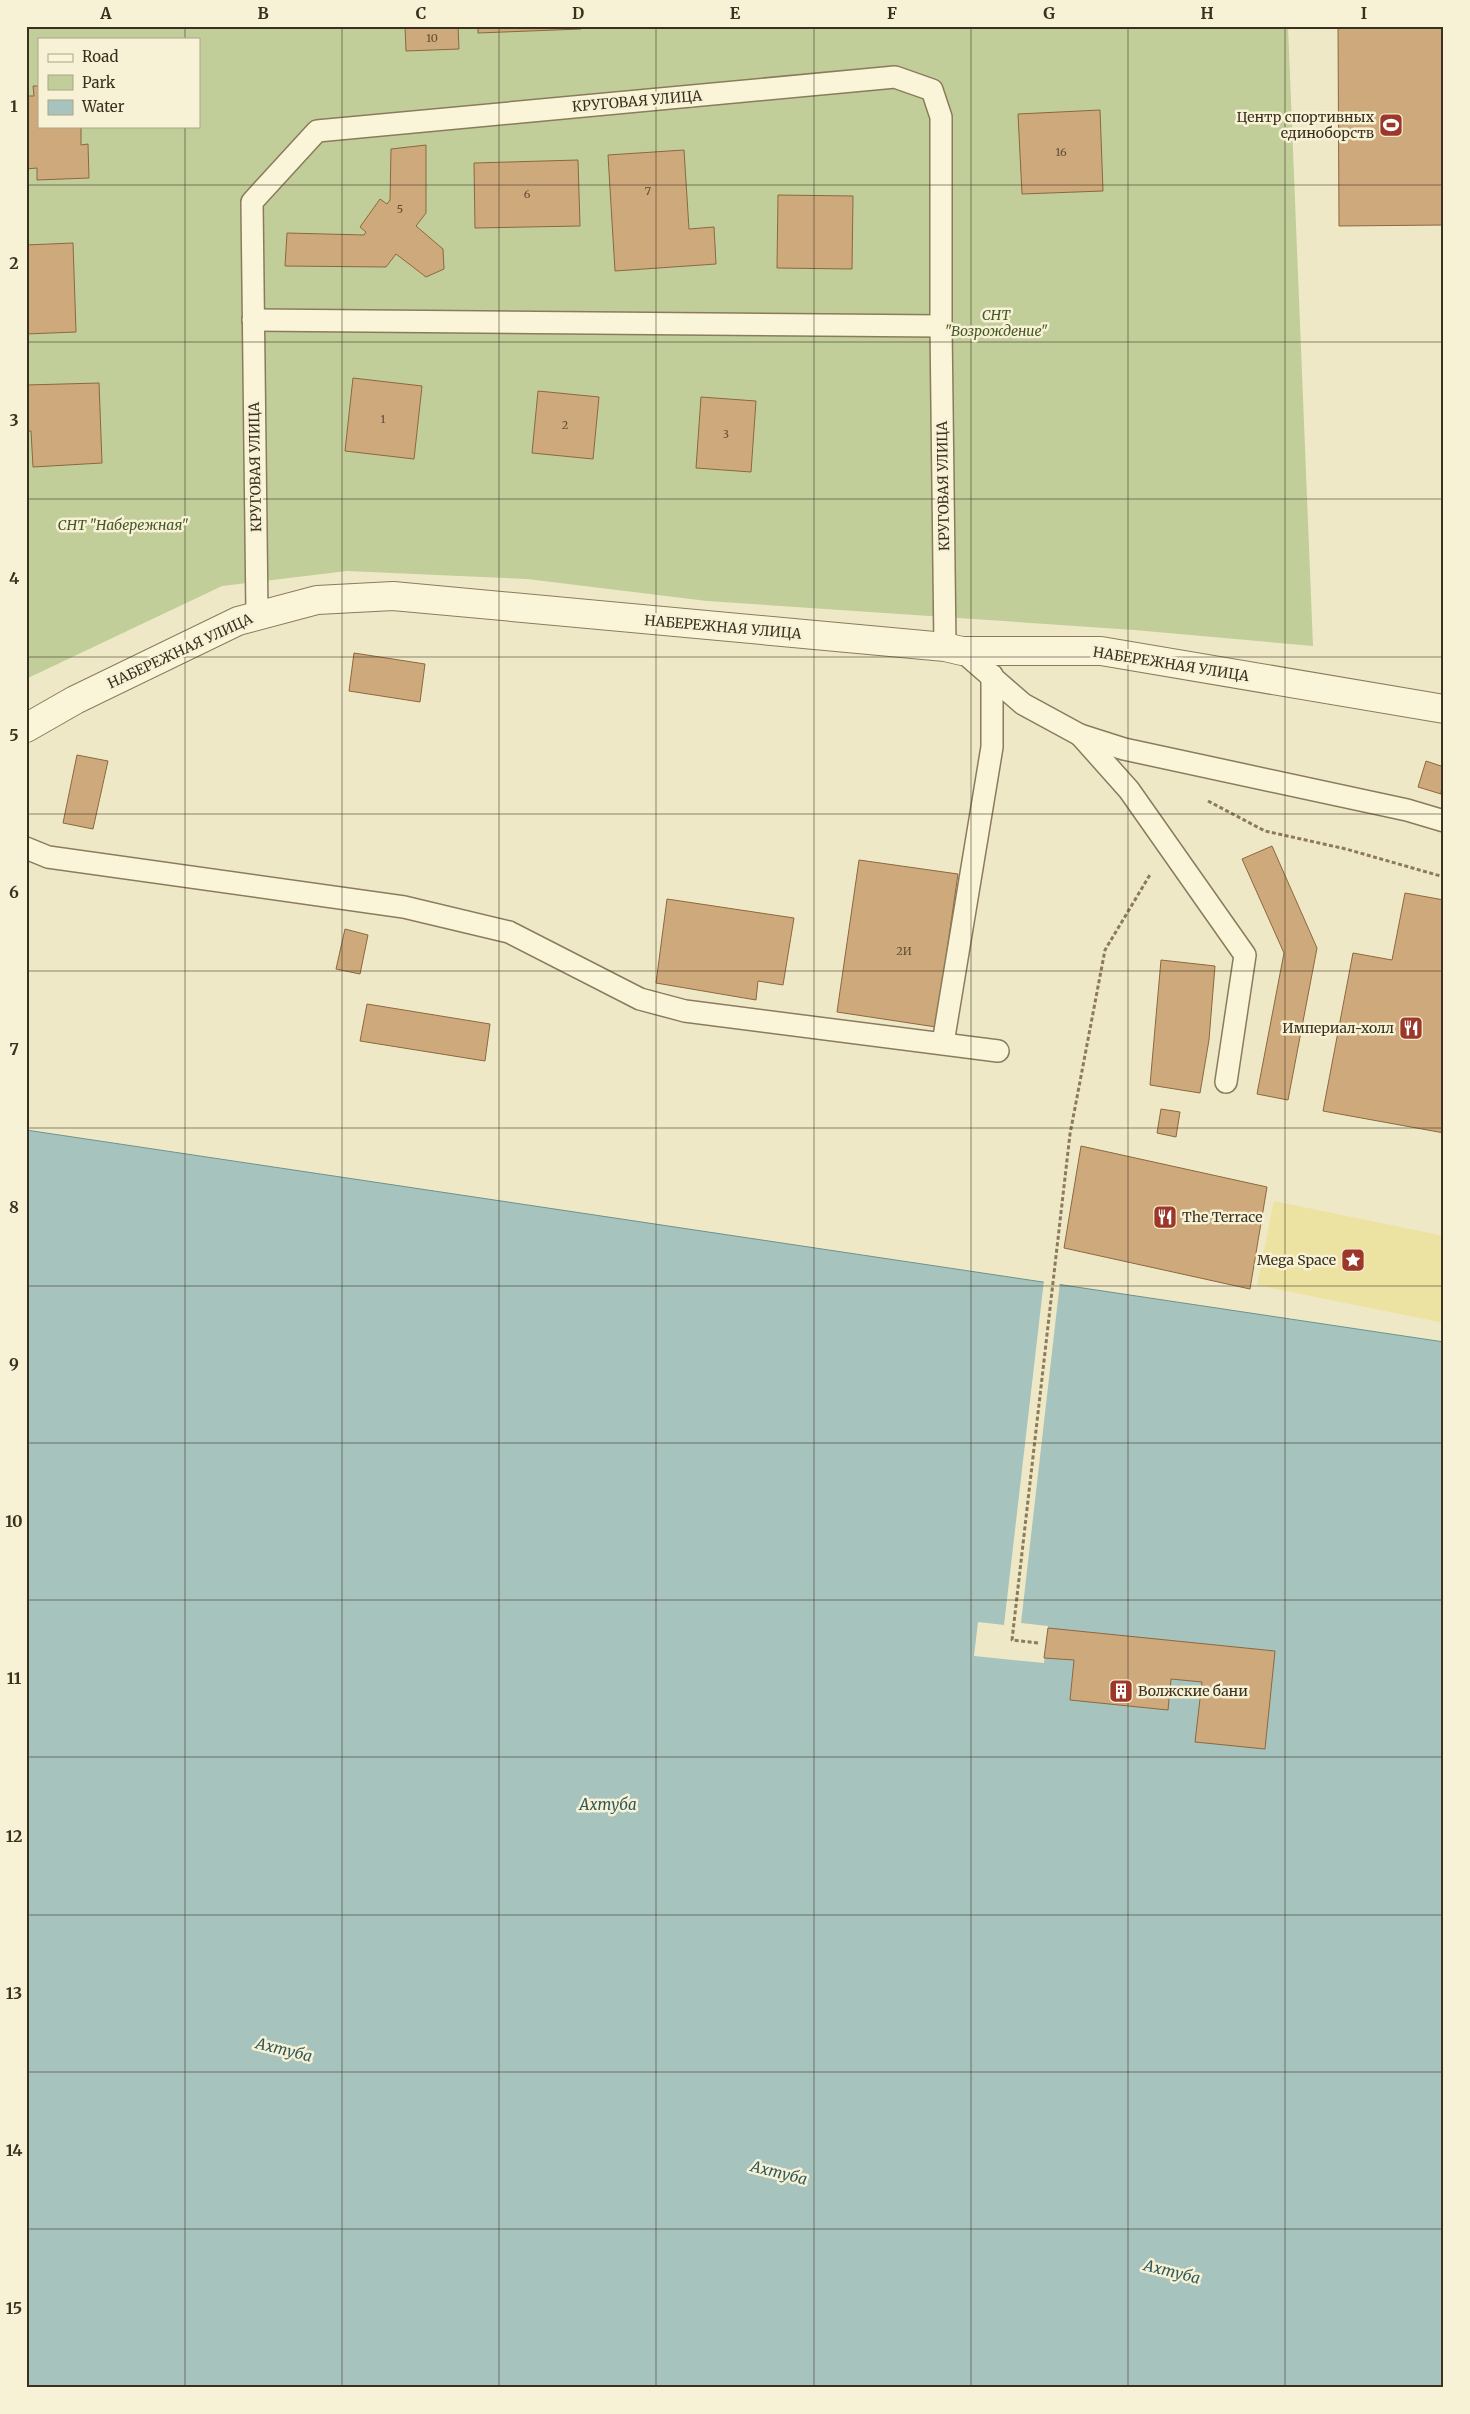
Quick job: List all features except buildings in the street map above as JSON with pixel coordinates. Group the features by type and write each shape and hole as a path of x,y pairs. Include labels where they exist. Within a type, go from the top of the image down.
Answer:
{"street":[{"name":"НАБЕРЕЖНАЯ УЛИЦА","path":"26,728 92,692 238,621 257,614 317,600 393,596 954,649 1101,651 1444,708"}],"lane":[{"name":"КРУГОВАЯ УЛИЦА","path":"257,614 252,202 317,131 895,77 932,90 941,117 941,326 954,649"},
{"path":"253,320 941,326"},
{"path":"954,649 992,676 1023,704 1080,735 1124,748 1407,810 1444,821"},
{"path":"943,1044 992,747 992,676"},
{"path":"1080,735 1129,790 1244,955 1226,1082"},
{"path":"26,848 48,857 404,907 510,932 640,999 686,1011 998,1050"}],"path":[{"path":"1203,799 1265,830 1346,849 1444,877"},
{"path":"1038,1643 1012,1640 1070,1134 1106,950 1167,845"}],"green space":[{"name":"СНТ \"Возрождение\"","path":"26,26 1288,26 1313,646 1134,630 707,601 527,579 347,571 222,586 26,679"}],"sand":[{"name":"Mega Space","path":"1274,1201 1444,1236 1444,1323 1257,1285"}],"water":[{"name":"Ахтуба","path":"26,1130 1444,1342 1444,2388 26,2388"}],"pier":[{"path":"1044,1280 1060,1282 1021,1623 1048,1626 1044,1663 974,1656 978,1622 1004,1625"}],"place":[{"name":"Центр спортивных единоборств","path":"1391,125"},
{"name":"Империал-холл","path":"1411,1028"},
{"name":"The Terrace","path":"1165,1217"},
{"name":"Mega Space","path":"1353,1260"},
{"name":"Волжские бани","path":"1121,1691"}],"park label":[{"name":"СНТ \"Набережная\"","path":"123,525"}]}
